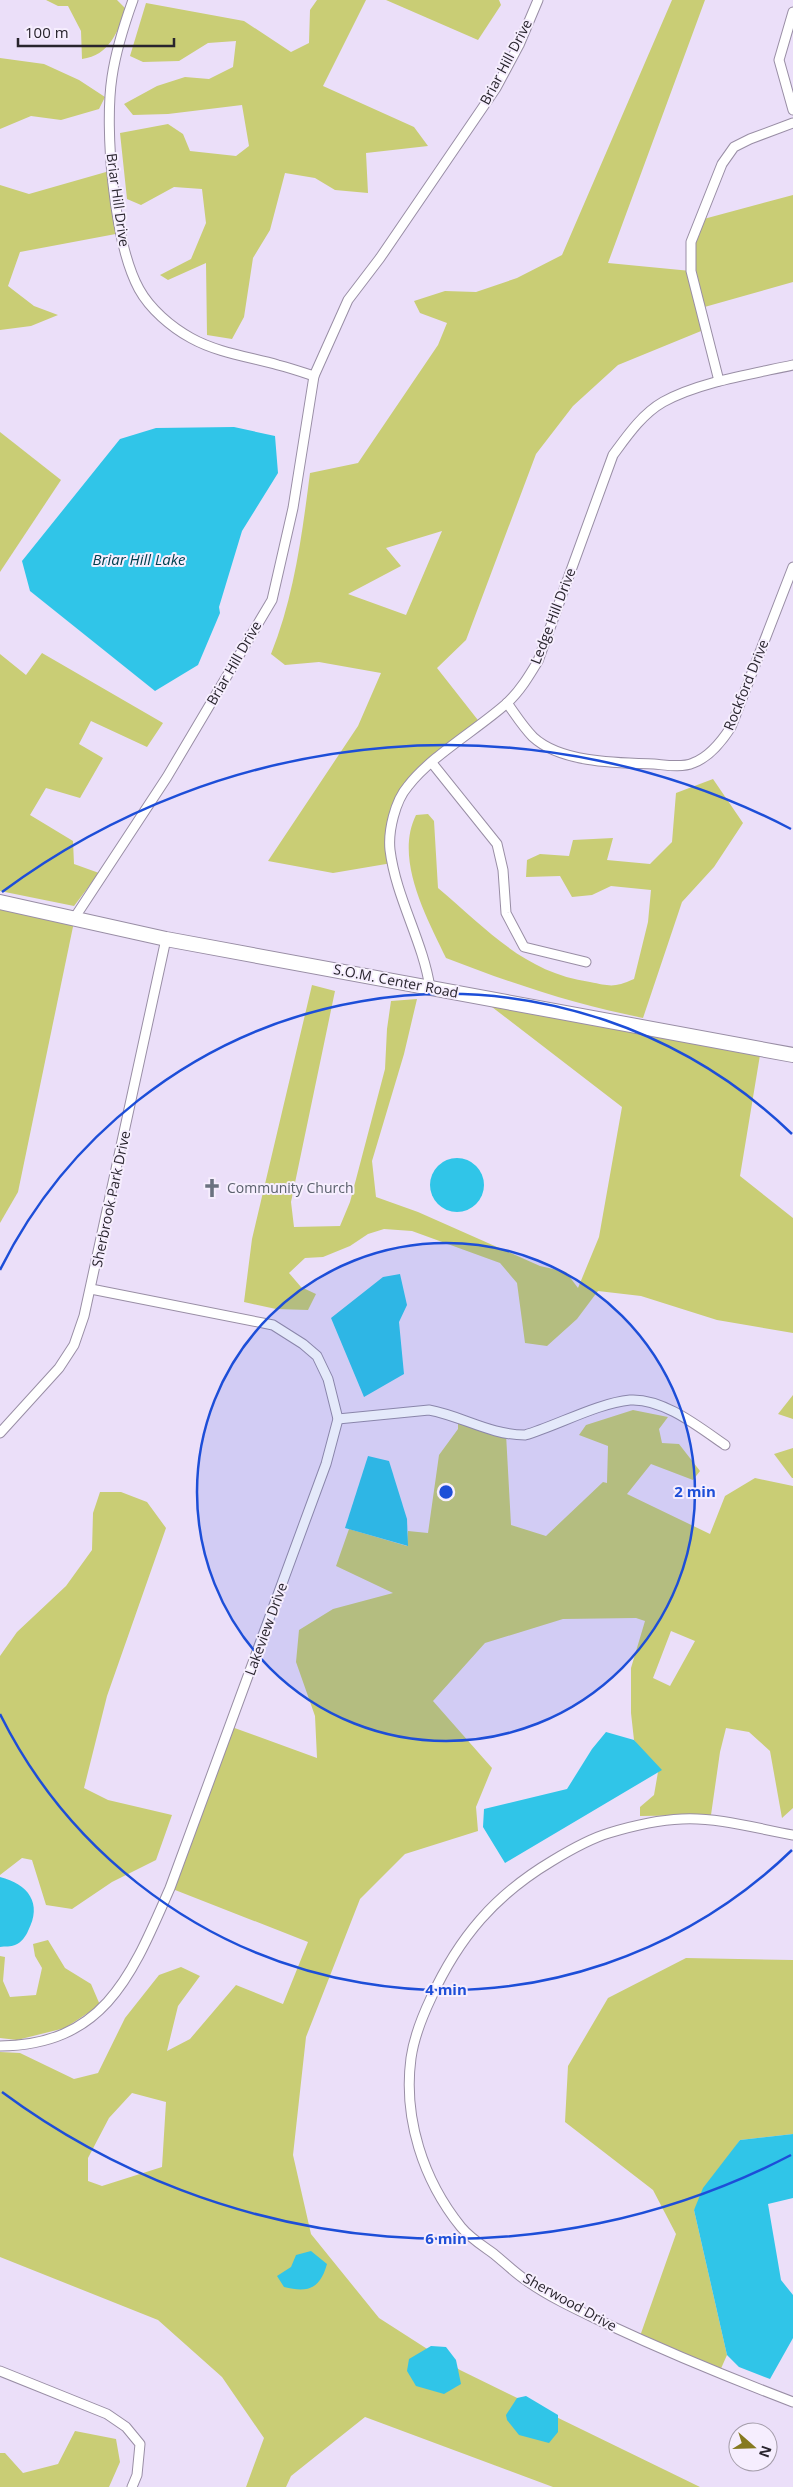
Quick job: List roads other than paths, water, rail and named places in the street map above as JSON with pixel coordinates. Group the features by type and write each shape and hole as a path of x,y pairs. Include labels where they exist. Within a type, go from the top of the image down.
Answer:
{"main road":[{"name":"S.O.M. Center Road","path":"0,902 75,917 166,939 793,1055"}],"street":[{"name":"Briar Hill Drive","path":"134,0 119,39 112,77 110,150 121,233 128,264 140,290 160,316 192,339 242,357 279,365 314,376"},
{"name":"Briar Hill Drive","path":"75,917 167,777 272,600 290,527 314,376 348,300 380,258 496,88 519,45 538,0"},
{"path":"793,12 779,60 793,110"},
{"path":"719,381 691,271 691,242 722,164 734,147 793,123"},
{"name":"Ledge Hill Drive","path":"430,988 427,969 397,882 390,848 396,808 407,786 432,763 507,703 525,683 538,661 613,456 629,433 663,402 719,381 793,365"},
{"name":"Rockford Drive","path":"507,703 533,737 558,751 587,760 675,765 692,764 720,744 731,727 793,567"},
{"path":"432,763 497,844 503,870 506,913 524,947 586,962"},
{"name":"Sherbrook Park Drive","path":"0,1433 59,1368 74,1346 91,1289 166,939"},
{"name":"Lakeview Drive","path":"0,2046 21,2046 53,2039 82,2024 106,2004 125,1983 143,1950 170,1888 323,1473 332,1448 338,1419 328,1379 317,1356 303,1344 272,1325 91,1289"},
{"path":"338,1419 429,1410 441,1412 492,1431 511,1435 525,1435 629,1400 656,1405 682,1417 725,1445"},
{"name":"Sherwood Drive","path":"793,1835 684,1819 648,1824 608,1834 569,1851 525,1877 490,1907 465,1937 443,1971 420,2023 411,2059 410,2091 414,2131 424,2166 440,2198 463,2229 529,2282 584,2312 639,2339 793,2402"},
{"path":"0,2371 107,2414 126,2427 140,2444 137,2475 132,2487"}],"water":[{"name":"Briar Hill Lake","path":"234,427 275,436 278,473 242,531 219,607 220,613 198,665 155,691 30,591 22,561 120,439 156,428"},
{"path":"457,1158 467,1160 476,1166 482,1175 484,1185 482,1195 476,1204 467,1210 457,1212 447,1210 438,1204 432,1195 430,1185 432,1175 438,1166 447,1160"},
{"path":"400,1274 407,1305 399,1322 404,1374 364,1397 331,1318 383,1277"},
{"path":"368,1456 389,1461 407,1519 408,1546 345,1528"},
{"path":"606,1732 634,1740 662,1770 505,1863 483,1827 484,1809 567,1789 592,1749"},
{"path":"0,1877 18,1884 30,1896 33,1903 34,1912 28,1931 21,1941 13,1946 0,1947"},
{"path":"793,2134 793,2198 768,2204 781,2280 793,2295 793,2338 770,2379 739,2367 727,2355 694,2210 703,2188 740,2140"},
{"path":"311,2251 327,2264 321,2279 317,2284 306,2289 284,2287 277,2276 291,2267 296,2255"},
{"path":"431,2346 446,2347 456,2360 461,2384 444,2394 416,2386 407,2371 409,2359"},
{"path":"526,2396 558,2415 558,2432 549,2443 519,2435 507,2420 506,2415 517,2398"}],"place":[{"name":"Community Church","path":"212,1188"}]}
